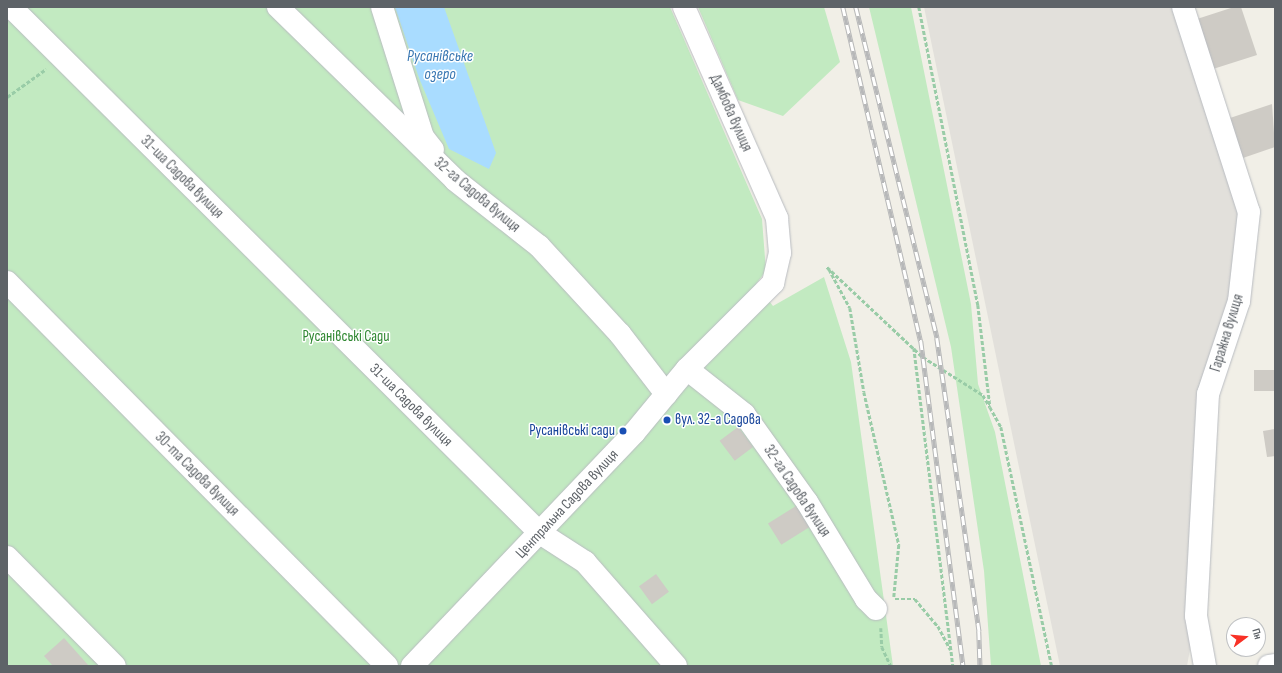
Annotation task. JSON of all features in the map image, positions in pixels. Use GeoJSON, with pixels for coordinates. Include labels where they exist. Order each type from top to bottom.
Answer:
{"type":"FeatureCollection","features":[{"type":"Feature","properties":{"kind":"street","name":"31-ша Садова вулиця"},"geometry":{"type":"LineString","coordinates":[[11,7],[540,533],[585,562],[676,666]]}},
{"type":"Feature","properties":{"kind":"street","name":"32-га Садова вулиця"},"geometry":{"type":"LineString","coordinates":[[278,7],[455,180],[539,246],[620,334],[666,394]]}},
{"type":"Feature","properties":{"kind":"street"},"geometry":{"type":"LineString","coordinates":[[382,7],[423,137],[455,180]]}},
{"type":"Feature","properties":{"kind":"street","name":"Дамбова вулиця"},"geometry":{"type":"LineString","coordinates":[[684,7],[777,218]]}},
{"type":"Feature","properties":{"kind":"street","name":"Гаражна вулиця"},"geometry":{"type":"LineString","coordinates":[[1184,7],[1249,212],[1239,301],[1208,394],[1196,616],[1205,666]]}},
{"type":"Feature","properties":{"kind":"street","name":"Центральна Садова вулиця"},"geometry":{"type":"LineString","coordinates":[[412,666],[540,533],[666,394],[687,368],[773,282],[780,253],[777,218]]}},
{"type":"Feature","properties":{"kind":"street","name":"30-та Садова вулиця"},"geometry":{"type":"LineString","coordinates":[[7,282],[387,666]]}},
{"type":"Feature","properties":{"kind":"street","name":"32-га Садова вулиця"},"geometry":{"type":"LineString","coordinates":[[687,368],[744,414],[807,502],[866,599],[876,608]]}},
{"type":"Feature","properties":{"kind":"street"},"geometry":{"type":"LineString","coordinates":[[7,557],[115,666]]}},
{"type":"Feature","properties":{"kind":"street"},"geometry":{"type":"LineString","coordinates":[[1269,666],[1275,665]]}},
{"type":"Feature","properties":{"kind":"path"},"geometry":{"type":"LineString","coordinates":[[919,7],[978,305],[990,407]]}},
{"type":"Feature","properties":{"kind":"path"},"geometry":{"type":"LineString","coordinates":[[7,97],[62,58]]}},
{"type":"Feature","properties":{"kind":"path"},"geometry":{"type":"LineString","coordinates":[[952,652],[938,626],[915,599],[893,599],[899,545],[864,392],[850,308],[827,267],[914,348],[942,371],[983,395],[990,407],[1001,427],[1052,666]]}},
{"type":"Feature","properties":{"kind":"path"},"geometry":{"type":"LineString","coordinates":[[914,348],[953,666]]}},
{"type":"Feature","properties":{"kind":"path"},"geometry":{"type":"LineString","coordinates":[[876,608],[882,647],[891,666]]}},
{"type":"Feature","properties":{"kind":"shaded area"},"geometry":{"type":"Polygon","coordinates":[[[924,7],[1183,7],[1249,212],[1208,394],[1196,616],[1187,666],[1060,666],[924,7]]]}},
{"type":"Feature","properties":{"kind":"green space","name":"Русанівські Сади"},"geometry":{"type":"Polygon","coordinates":[[[7,7],[670,7],[762,219],[766,271],[756,284],[773,306],[824,277],[851,362],[893,666],[7,666],[7,7]]]}},
{"type":"Feature","properties":{"kind":"green space"},"geometry":{"type":"Polygon","coordinates":[[[698,7],[824,7],[840,62],[783,116],[738,100],[698,7]]]}},
{"type":"Feature","properties":{"kind":"green space"},"geometry":{"type":"Polygon","coordinates":[[[869,7],[911,7],[971,304],[978,384],[995,432],[1041,666],[991,666],[984,571],[951,347],[869,7]]]}},
{"type":"Feature","properties":{"kind":"water","name":"Русанівське озеро"},"geometry":{"type":"Polygon","coordinates":[[[395,7],[444,7],[496,153],[489,169],[449,149],[419,78],[395,7]]]}},
{"type":"Feature","properties":{"kind":"building"},"geometry":{"type":"Polygon","coordinates":[[[1234,7],[1241,7],[1257,55],[1213,69],[1197,19],[1234,7]]]}},
{"type":"Feature","properties":{"kind":"building"},"geometry":{"type":"Polygon","coordinates":[[[1272,104],[1275,147],[1240,159],[1227,119],[1272,104]]]}},
{"type":"Feature","properties":{"kind":"building"},"geometry":{"type":"Polygon","coordinates":[[[1254,370],[1275,370],[1275,391],[1254,391],[1254,370]]]}},
{"type":"Feature","properties":{"kind":"building"},"geometry":{"type":"Polygon","coordinates":[[[738,427],[753,447],[735,461],[720,441],[738,427]]]}},
{"type":"Feature","properties":{"kind":"building"},"geometry":{"type":"Polygon","coordinates":[[[1275,429],[1275,456],[1267,457],[1263,431],[1275,429]]]}},
{"type":"Feature","properties":{"kind":"building"},"geometry":{"type":"Polygon","coordinates":[[[796,506],[809,527],[781,545],[768,523],[796,506]]]}},
{"type":"Feature","properties":{"kind":"building"},"geometry":{"type":"Polygon","coordinates":[[[656,574],[669,592],[652,604],[639,586],[656,574]]]}},
{"type":"Feature","properties":{"kind":"building"},"geometry":{"type":"Polygon","coordinates":[[[64,638],[89,666],[53,666],[44,656],[64,638]]]}},
{"type":"Feature","properties":{"kind":"railway"},"geometry":{"type":"LineString","coordinates":[[843,7],[921,341],[963,666]]}},
{"type":"Feature","properties":{"kind":"railway"},"geometry":{"type":"LineString","coordinates":[[856,7],[937,338],[979,631],[980,666]]}},
{"type":"Feature","properties":{"kind":"place","name":"вул. 32-а Садова"},"geometry":{"type":"Point","coordinates":[667,420]}},
{"type":"Feature","properties":{"kind":"place","name":"Русанівські сади"},"geometry":{"type":"Point","coordinates":[623,431]}}]}
